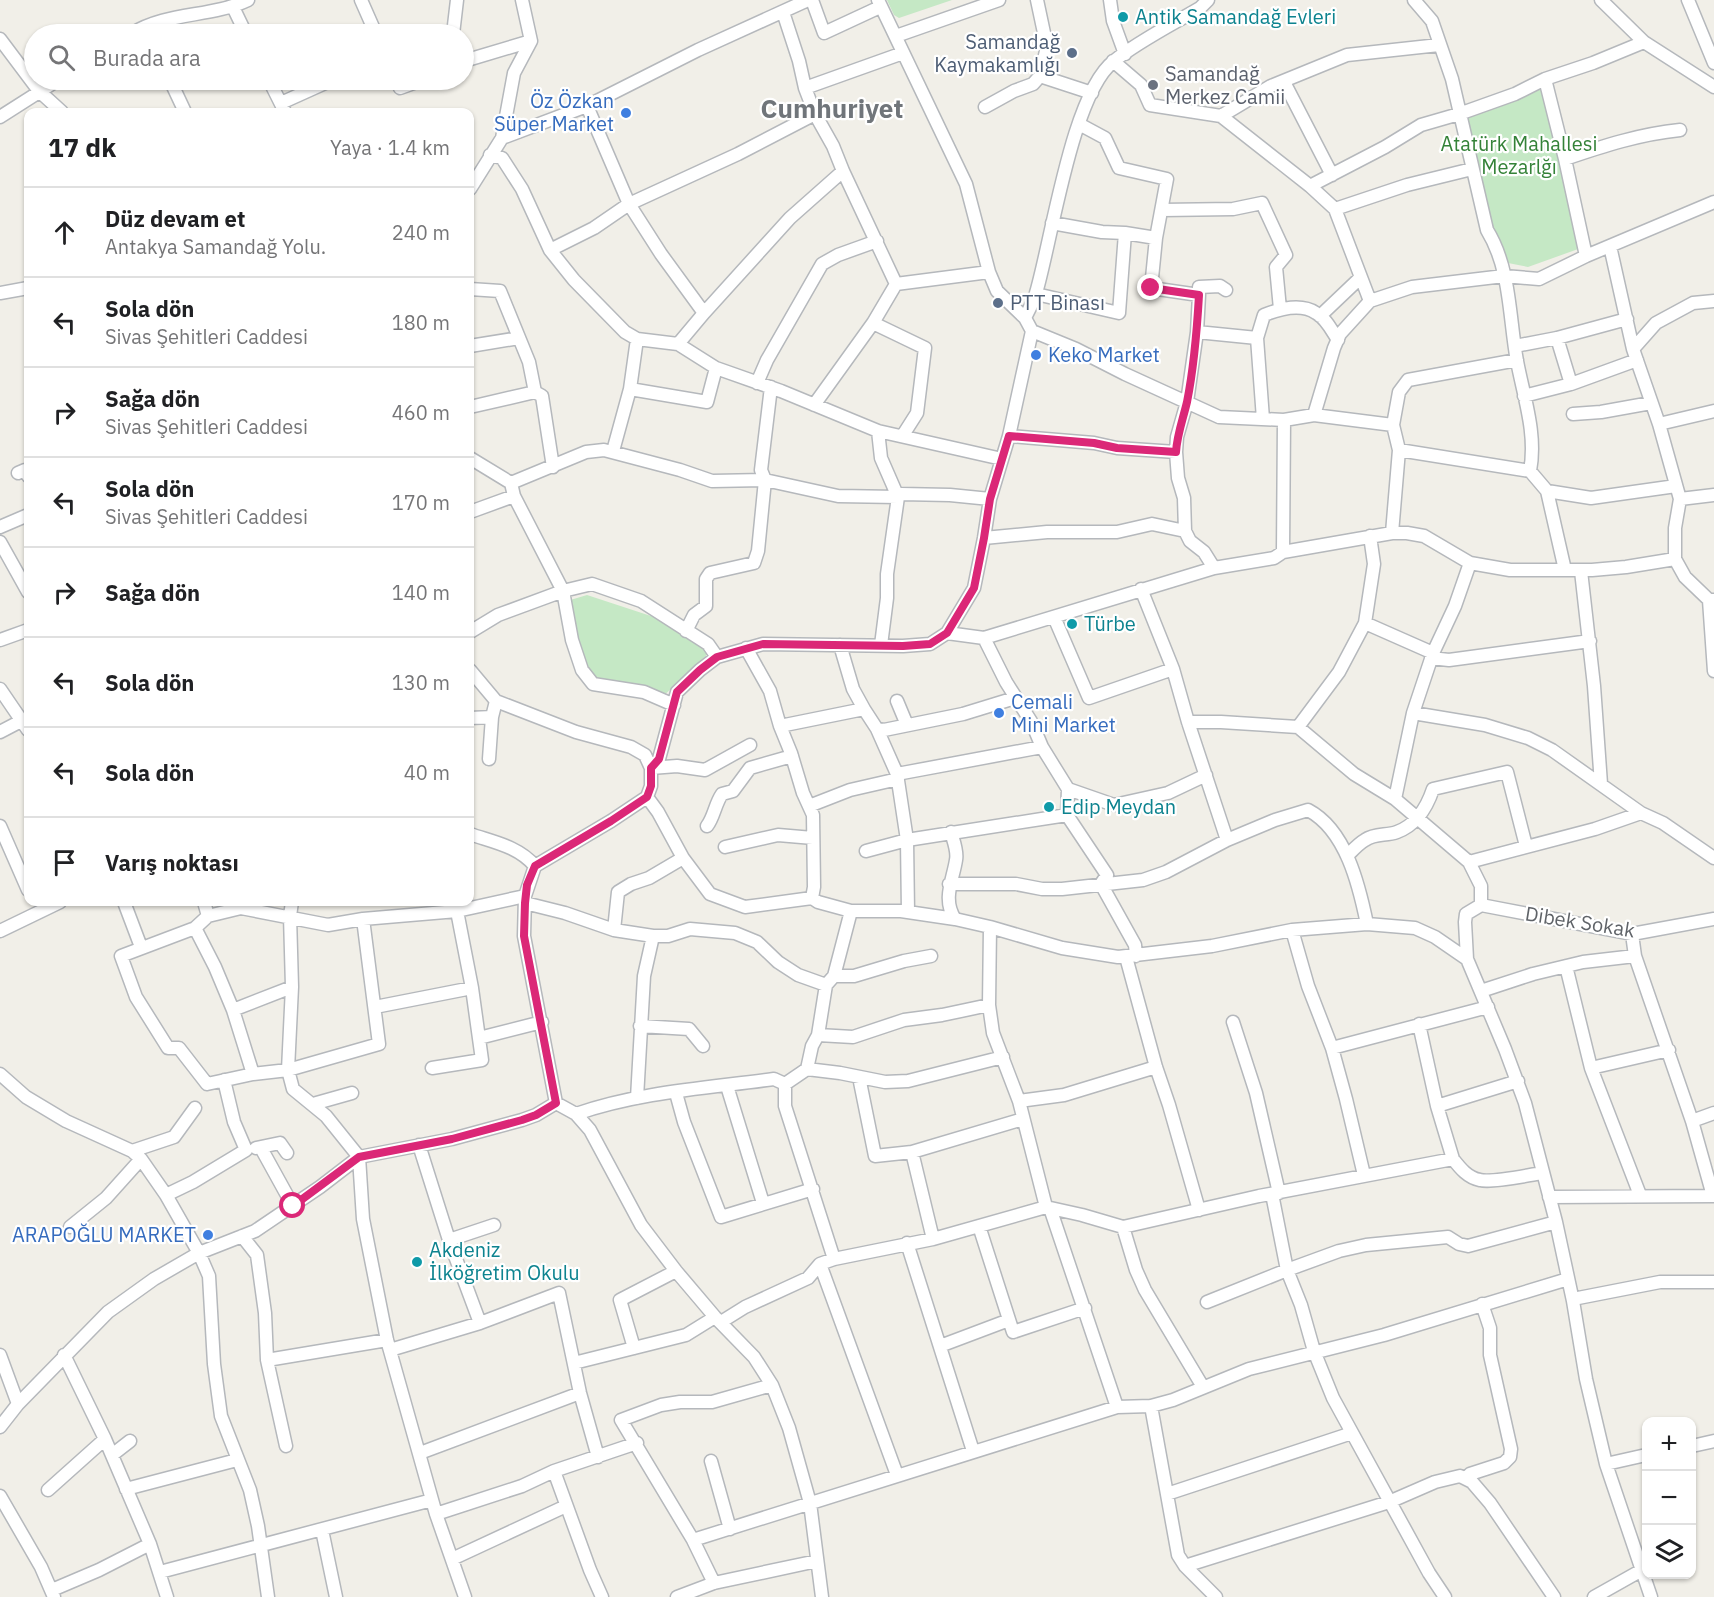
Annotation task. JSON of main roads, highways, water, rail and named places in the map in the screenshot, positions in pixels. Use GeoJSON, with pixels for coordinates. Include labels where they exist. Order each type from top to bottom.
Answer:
{"type":"FeatureCollection","features":[{"type":"Feature","properties":{"kind":"place","name":"Antik Samandağ Evleri"},"geometry":{"type":"Point","coordinates":[1123,17]}},
{"type":"Feature","properties":{"kind":"place","name":"Samandağ Kaymakamlığı"},"geometry":{"type":"Point","coordinates":[1072,53]}},
{"type":"Feature","properties":{"kind":"place","name":"Samandağ Merkez Camii"},"geometry":{"type":"Point","coordinates":[1153,85]}},
{"type":"Feature","properties":{"kind":"place","name":"Öz Özkan Süper Market"},"geometry":{"type":"Point","coordinates":[626,113]}},
{"type":"Feature","properties":{"kind":"place","name":"PTT Binası"},"geometry":{"type":"Point","coordinates":[998,303]}},
{"type":"Feature","properties":{"kind":"place","name":"Keko Market"},"geometry":{"type":"Point","coordinates":[1036,355]}},
{"type":"Feature","properties":{"kind":"place","name":"Türbe"},"geometry":{"type":"Point","coordinates":[1072,624]}},
{"type":"Feature","properties":{"kind":"place","name":"Cemali Mini Market"},"geometry":{"type":"Point","coordinates":[999,713]}},
{"type":"Feature","properties":{"kind":"place","name":"Edip Meydan"},"geometry":{"type":"Point","coordinates":[1049,807]}},
{"type":"Feature","properties":{"kind":"place","name":"ARAPOĞLU MARKET"},"geometry":{"type":"Point","coordinates":[208,1235]}},
{"type":"Feature","properties":{"kind":"place","name":"Akdeniz İlköğretim Okulu"},"geometry":{"type":"Point","coordinates":[417,1262]}},
{"type":"Feature","properties":{"kind":"district","name":"Cumhuriyet"},"geometry":{"type":"Point","coordinates":[832,109]}},
{"type":"Feature","properties":{"kind":"park label","name":"Atatürk Mahallesi Mezarlğı"},"geometry":{"type":"Point","coordinates":[1519,156]}}]}
